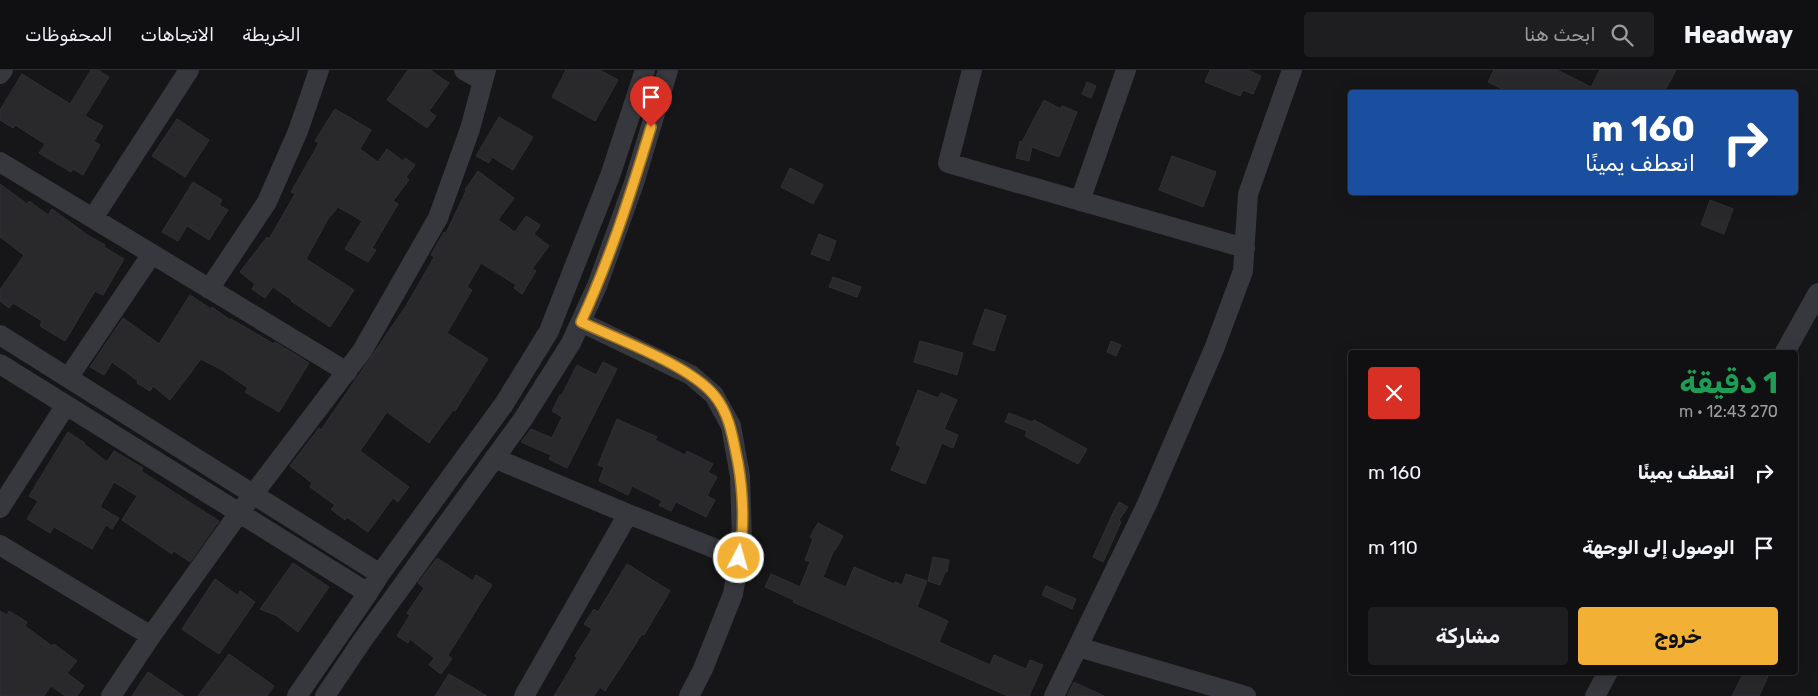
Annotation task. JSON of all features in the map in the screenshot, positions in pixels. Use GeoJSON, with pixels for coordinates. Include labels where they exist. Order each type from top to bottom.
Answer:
{"type":"FeatureCollection","features":[{"type":"Feature","properties":{"kind":"street"},"geometry":{"type":"LineString","coordinates":[[0,74],[3,70]]}},
{"type":"Feature","properties":{"kind":"street"},"geometry":{"type":"LineString","coordinates":[[93,218],[189,70]]}},
{"type":"Feature","properties":{"kind":"street"},"geometry":{"type":"LineString","coordinates":[[210,289],[268,202],[298,131],[319,70]]}},
{"type":"Feature","properties":{"kind":"street"},"geometry":{"type":"LineString","coordinates":[[111,696],[151,636],[239,513],[362,351],[438,218],[470,129],[485,76],[464,70]]}},
{"type":"Feature","properties":{"kind":"street"},"geometry":{"type":"LineString","coordinates":[[297,696],[385,567],[504,404],[549,331],[610,176],[645,70]]}},
{"type":"Feature","properties":{"kind":"street"},"geometry":{"type":"LineString","coordinates":[[325,696],[362,641],[523,419],[571,342],[598,286],[634,184],[668,70]]}},
{"type":"Feature","properties":{"kind":"street"},"geometry":{"type":"LineString","coordinates":[[972,70],[948,163],[1245,248]]}},
{"type":"Feature","properties":{"kind":"street"},"geometry":{"type":"LineString","coordinates":[[1080,201],[1126,70]]}},
{"type":"Feature","properties":{"kind":"street"},"geometry":{"type":"LineString","coordinates":[[1054,696],[1147,504],[1214,349],[1243,271],[1248,194],[1292,70]]}},
{"type":"Feature","properties":{"kind":"street"},"geometry":{"type":"LineString","coordinates":[[0,162],[347,372]]}},
{"type":"Feature","properties":{"kind":"street"},"geometry":{"type":"LineString","coordinates":[[590,228],[604,268]]}},
{"type":"Feature","properties":{"kind":"street"},"geometry":{"type":"LineString","coordinates":[[68,378],[152,254]]}},
{"type":"Feature","properties":{"kind":"street"},"geometry":{"type":"LineString","coordinates":[[1786,350],[1818,294]]}},
{"type":"Feature","properties":{"kind":"street"},"geometry":{"type":"LineString","coordinates":[[581,322],[692,375],[714,395],[731,426],[740,476],[742,541],[733,594],[703,669],[689,696]]}},
{"type":"Feature","properties":{"kind":"street"},"geometry":{"type":"LineString","coordinates":[[0,335],[359,561]]}},
{"type":"Feature","properties":{"kind":"street"},"geometry":{"type":"LineString","coordinates":[[0,364],[368,593]]}},
{"type":"Feature","properties":{"kind":"street"},"geometry":{"type":"LineString","coordinates":[[0,508],[66,405]]}},
{"type":"Feature","properties":{"kind":"street"},"geometry":{"type":"LineString","coordinates":[[474,445],[499,452],[628,514],[739,558]]}},
{"type":"Feature","properties":{"kind":"street"},"geometry":{"type":"LineString","coordinates":[[524,696],[628,514]]}},
{"type":"Feature","properties":{"kind":"street"},"geometry":{"type":"LineString","coordinates":[[316,561],[359,561],[385,567],[432,544]]}},
{"type":"Feature","properties":{"kind":"street"},"geometry":{"type":"LineString","coordinates":[[0,545],[151,636]]}},
{"type":"Feature","properties":{"kind":"street"},"geometry":{"type":"LineString","coordinates":[[1078,647],[1246,696]]}},
{"type":"Feature","properties":{"kind":"street"},"geometry":{"type":"LineString","coordinates":[[1595,696],[1606,675]]}},
{"type":"Feature","properties":{"kind":"building"},"geometry":{"type":"Polygon","coordinates":[[[91,70],[98,70],[109,77],[85,116],[103,126],[94,141],[100,145],[83,175],[73,169],[71,172],[39,153],[45,144],[15,125],[13,128],[0,120],[0,110],[22,74],[70,104],[91,70]]]}},
{"type":"Feature","properties":{"kind":"building"},"geometry":{"type":"Polygon","coordinates":[[[408,70],[430,70],[449,83],[429,111],[436,116],[427,128],[387,100],[408,70]]]}},
{"type":"Feature","properties":{"kind":"building"},"geometry":{"type":"Polygon","coordinates":[[[566,70],[600,70],[618,80],[595,121],[552,97],[566,70]]]}},
{"type":"Feature","properties":{"kind":"building"},"geometry":{"type":"Polygon","coordinates":[[[1210,70],[1248,70],[1261,76],[1253,94],[1243,90],[1240,96],[1205,82],[1210,70]]]}},
{"type":"Feature","properties":{"kind":"building"},"geometry":{"type":"Polygon","coordinates":[[[1494,70],[1557,70],[1591,87],[1600,70],[1676,70],[1665,90],[1504,90],[1488,82],[1494,70]]]}},
{"type":"Feature","properties":{"kind":"building"},"geometry":{"type":"Polygon","coordinates":[[[1087,82],[1096,86],[1091,98],[1082,94],[1087,82]]]}},
{"type":"Feature","properties":{"kind":"building"},"geometry":{"type":"Polygon","coordinates":[[[1044,100],[1061,109],[1062,106],[1077,112],[1059,157],[1032,147],[1029,161],[1016,158],[1020,141],[1022,142],[1044,100]]]}},
{"type":"Feature","properties":{"kind":"building"},"geometry":{"type":"Polygon","coordinates":[[[335,109],[371,130],[360,149],[378,162],[387,149],[403,161],[405,158],[415,165],[406,177],[409,180],[393,201],[398,204],[372,248],[376,250],[368,262],[345,249],[362,221],[338,207],[328,219],[306,259],[354,290],[330,327],[273,287],[265,298],[252,289],[255,284],[240,272],[267,237],[269,239],[295,194],[291,192],[319,143],[315,141],[335,109]]]}},
{"type":"Feature","properties":{"kind":"building"},"geometry":{"type":"Polygon","coordinates":[[[499,117],[533,137],[513,170],[492,157],[489,163],[476,156],[499,117]]]}},
{"type":"Feature","properties":{"kind":"building"},"geometry":{"type":"Polygon","coordinates":[[[177,119],[209,140],[185,177],[152,156],[177,119]]]}},
{"type":"Feature","properties":{"kind":"building"},"geometry":{"type":"Polygon","coordinates":[[[1172,156],[1216,172],[1203,207],[1159,190],[1172,156]]]}},
{"type":"Feature","properties":{"kind":"building"},"geometry":{"type":"Polygon","coordinates":[[[790,168],[823,185],[813,204],[781,187],[790,168]]]}},
{"type":"Feature","properties":{"kind":"building"},"geometry":{"type":"Polygon","coordinates":[[[478,171],[514,198],[498,220],[515,232],[526,216],[540,225],[534,234],[549,246],[532,269],[536,271],[522,294],[514,288],[516,285],[481,263],[467,287],[472,290],[447,333],[488,359],[455,411],[453,410],[429,443],[387,412],[360,451],[409,487],[398,502],[393,498],[368,532],[347,517],[345,520],[331,509],[335,505],[310,487],[312,483],[290,466],[319,428],[321,430],[406,306],[432,261],[434,257],[431,255],[444,232],[446,233],[465,190],[478,171]]]}},
{"type":"Feature","properties":{"kind":"building"},"geometry":{"type":"Polygon","coordinates":[[[193,182],[222,200],[219,205],[228,210],[209,240],[187,226],[178,241],[162,232],[193,182]]]}},
{"type":"Feature","properties":{"kind":"building"},"geometry":{"type":"Polygon","coordinates":[[[0,184],[27,204],[29,201],[48,215],[52,209],[89,236],[105,245],[104,247],[124,259],[103,295],[95,291],[65,341],[40,326],[42,321],[13,303],[9,308],[0,301],[0,290],[24,255],[0,237],[0,184]]]}},
{"type":"Feature","properties":{"kind":"building"},"geometry":{"type":"Polygon","coordinates":[[[1710,200],[1733,209],[1724,234],[1701,225],[1710,200]]]}},
{"type":"Feature","properties":{"kind":"building"},"geometry":{"type":"Polygon","coordinates":[[[819,234],[836,241],[829,261],[811,254],[819,234]]]}},
{"type":"Feature","properties":{"kind":"building"},"geometry":{"type":"Polygon","coordinates":[[[833,277],[861,287],[857,297],[829,287],[833,277]]]}},
{"type":"Feature","properties":{"kind":"building"},"geometry":{"type":"Polygon","coordinates":[[[190,295],[230,320],[274,344],[275,342],[309,363],[279,412],[245,392],[248,388],[222,370],[201,359],[170,400],[153,386],[150,391],[137,383],[138,381],[112,362],[104,375],[90,367],[123,318],[159,344],[190,295]]]}},
{"type":"Feature","properties":{"kind":"building"},"geometry":{"type":"Polygon","coordinates":[[[985,309],[1006,316],[994,351],[973,344],[985,309]]]}},
{"type":"Feature","properties":{"kind":"building"},"geometry":{"type":"Polygon","coordinates":[[[920,341],[963,353],[957,375],[914,362],[920,341]]]}},
{"type":"Feature","properties":{"kind":"building"},"geometry":{"type":"Polygon","coordinates":[[[1111,341],[1121,345],[1116,356],[1107,352],[1111,341]]]}},
{"type":"Feature","properties":{"kind":"building"},"geometry":{"type":"Polygon","coordinates":[[[603,362],[617,369],[567,468],[549,459],[551,455],[521,442],[531,429],[552,438],[562,417],[552,411],[577,365],[596,375],[603,362]]]}},
{"type":"Feature","properties":{"kind":"building"},"geometry":{"type":"Polygon","coordinates":[[[918,390],[938,398],[941,393],[957,400],[944,429],[958,435],[953,448],[942,443],[925,484],[891,470],[901,447],[896,444],[918,390]]]}},
{"type":"Feature","properties":{"kind":"building"},"geometry":{"type":"Polygon","coordinates":[[[1009,413],[1032,422],[1034,420],[1087,449],[1078,464],[1025,436],[1027,431],[1005,422],[1009,413]]]}},
{"type":"Feature","properties":{"kind":"building"},"geometry":{"type":"Polygon","coordinates":[[[617,419],[657,437],[655,440],[685,455],[687,451],[713,464],[708,472],[717,477],[707,496],[715,500],[706,517],[676,502],[671,511],[659,505],[662,501],[632,486],[628,495],[599,481],[604,467],[598,465],[617,419]]]}},
{"type":"Feature","properties":{"kind":"building"},"geometry":{"type":"Polygon","coordinates":[[[68,432],[85,443],[107,462],[114,451],[143,468],[141,471],[219,521],[190,562],[174,551],[172,554],[122,520],[137,496],[114,482],[100,507],[119,518],[112,529],[106,525],[92,549],[54,527],[50,533],[27,519],[38,501],[29,496],[68,432]]]}},
{"type":"Feature","properties":{"kind":"building"},"geometry":{"type":"Polygon","coordinates":[[[1119,502],[1128,507],[1119,520],[1121,522],[1103,562],[1093,557],[1119,502]]]}},
{"type":"Feature","properties":{"kind":"building"},"geometry":{"type":"Polygon","coordinates":[[[818,523],[843,536],[834,550],[823,577],[846,587],[854,567],[894,584],[895,582],[902,585],[906,574],[927,581],[917,607],[948,621],[939,642],[990,665],[994,655],[1026,669],[1030,660],[1043,665],[1029,696],[1008,696],[793,602],[794,600],[765,587],[771,574],[800,587],[810,562],[805,560],[813,539],[810,537],[818,523]]]}},
{"type":"Feature","properties":{"kind":"building"},"geometry":{"type":"Polygon","coordinates":[[[933,557],[949,560],[947,572],[945,572],[940,585],[928,581],[933,557]]]}},
{"type":"Feature","properties":{"kind":"building"},"geometry":{"type":"Polygon","coordinates":[[[437,558],[473,581],[476,575],[492,585],[448,655],[452,659],[441,674],[429,665],[434,658],[410,639],[408,643],[397,636],[410,615],[407,613],[424,588],[418,583],[437,558]]]}},
{"type":"Feature","properties":{"kind":"building"},"geometry":{"type":"Polygon","coordinates":[[[293,563],[329,587],[298,632],[277,616],[260,609],[293,563]]]}},
{"type":"Feature","properties":{"kind":"building"},"geometry":{"type":"Polygon","coordinates":[[[627,564],[670,591],[644,635],[642,634],[605,691],[600,687],[594,696],[554,696],[592,629],[584,624],[594,609],[598,612],[627,564]]]}},
{"type":"Feature","properties":{"kind":"building"},"geometry":{"type":"Polygon","coordinates":[[[215,579],[237,595],[240,591],[255,602],[219,654],[182,629],[215,579]]]}},
{"type":"Feature","properties":{"kind":"building"},"geometry":{"type":"Polygon","coordinates":[[[1046,586],[1076,599],[1072,609],[1042,595],[1046,586]]]}},
{"type":"Feature","properties":{"kind":"building"},"geometry":{"type":"Polygon","coordinates":[[[0,611],[7,615],[9,611],[27,622],[25,626],[52,646],[54,644],[77,661],[67,673],[84,686],[77,696],[65,696],[51,686],[44,696],[0,696],[0,611]]]}},
{"type":"Feature","properties":{"kind":"building"},"geometry":{"type":"Polygon","coordinates":[[[229,654],[274,686],[267,696],[198,696],[229,654]]]}},
{"type":"Feature","properties":{"kind":"building"},"geometry":{"type":"Polygon","coordinates":[[[148,672],[184,696],[132,696],[148,672]]]}},
{"type":"Feature","properties":{"kind":"building"},"geometry":{"type":"Polygon","coordinates":[[[449,674],[487,696],[435,696],[449,674]]]}},
{"type":"Feature","properties":{"kind":"building"},"geometry":{"type":"Polygon","coordinates":[[[1742,675],[1769,675],[1759,696],[1732,696],[1742,675]]]}},
{"type":"Feature","properties":{"kind":"building"},"geometry":{"type":"Polygon","coordinates":[[[1074,682],[1104,696],[1067,696],[1074,682]]]}},
{"type":"Feature","properties":{"kind":"route"},"geometry":{"type":"LineString","coordinates":[[651,127],[634,184],[598,286],[581,322],[692,375],[714,395],[731,426],[740,476],[742,541],[739,558]]}}]}
